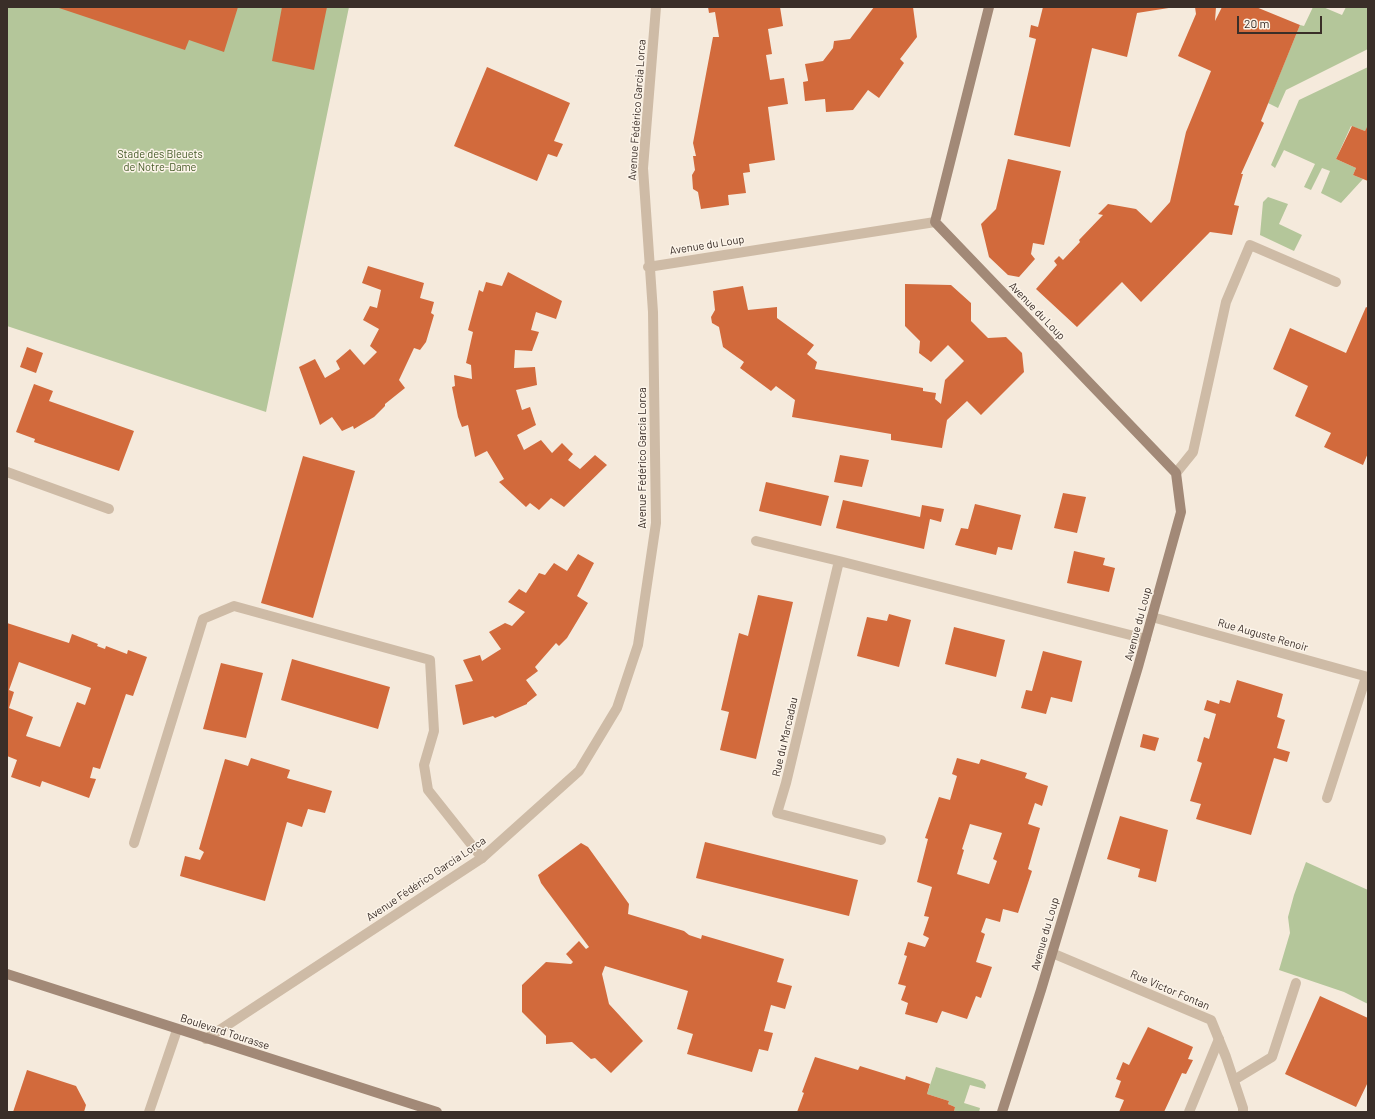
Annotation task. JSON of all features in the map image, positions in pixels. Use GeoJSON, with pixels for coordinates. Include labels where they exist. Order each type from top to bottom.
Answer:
{"type":"FeatureCollection","features":[{"type":"Feature","properties":{"kind":"street","name":"Avenue Fédérico Garcia Lorca"},"geometry":{"type":"LineString","coordinates":[[206,1039],[482,858],[579,771],[617,708],[638,645],[656,523],[652,312],[643,168],[656,7]]}},
{"type":"Feature","properties":{"kind":"street"},"geometry":{"type":"LineString","coordinates":[[935,222],[989,7]]}},
{"type":"Feature","properties":{"kind":"street","name":"Avenue du Loup"},"geometry":{"type":"LineString","coordinates":[[648,266],[935,222],[1176,473],[1181,512],[1146,639],[1052,953],[1002,1112]]}},
{"type":"Feature","properties":{"kind":"street"},"geometry":{"type":"LineString","coordinates":[[1176,473],[1193,452],[1226,302],[1250,245],[1336,282]]}},
{"type":"Feature","properties":{"kind":"street"},"geometry":{"type":"LineString","coordinates":[[7,472],[109,509]]}},
{"type":"Feature","properties":{"kind":"street"},"geometry":{"type":"LineString","coordinates":[[756,541],[1146,639]]}},
{"type":"Feature","properties":{"kind":"street","name":"Rue du Marcadau"},"geometry":{"type":"LineString","coordinates":[[839,561],[786,783],[777,813],[881,840]]}},
{"type":"Feature","properties":{"kind":"street"},"geometry":{"type":"LineString","coordinates":[[134,843],[203,619],[234,606],[430,660],[434,731],[424,765],[428,790],[482,858]]}},
{"type":"Feature","properties":{"kind":"street","name":"Rue Auguste Renoir"},"geometry":{"type":"LineString","coordinates":[[1152,617],[1367,677]]}},
{"type":"Feature","properties":{"kind":"street"},"geometry":{"type":"LineString","coordinates":[[1327,798],[1367,677]]}},
{"type":"Feature","properties":{"kind":"street","name":"Rue Victor Fontan"},"geometry":{"type":"LineString","coordinates":[[1052,953],[1211,1020],[1234,1080],[1243,1112]]}},
{"type":"Feature","properties":{"kind":"street","name":"Boulevard Tourasse"},"geometry":{"type":"LineString","coordinates":[[7,974],[177,1030],[437,1112]]}},
{"type":"Feature","properties":{"kind":"street"},"geometry":{"type":"LineString","coordinates":[[1234,1080],[1272,1057],[1296,983]]}},
{"type":"Feature","properties":{"kind":"street"},"geometry":{"type":"LineString","coordinates":[[149,1112],[177,1030]]}},
{"type":"Feature","properties":{"kind":"street"},"geometry":{"type":"LineString","coordinates":[[1189,1112],[1219,1039]]}},
{"type":"Feature","properties":{"kind":"green space","name":"Stade des Bleuets de Notre-Dame"},"geometry":{"type":"Polygon","coordinates":[[[7,7],[349,7],[266,412],[7,326],[7,7]]]}},
{"type":"Feature","properties":{"kind":"green space"},"geometry":{"type":"Polygon","coordinates":[[[1313,7],[1323,7],[1342,15],[1346,7],[1368,7],[1368,49],[1286,90],[1278,108],[1268,103],[1300,25],[1304,26],[1313,7]]]}},
{"type":"Feature","properties":{"kind":"green space"},"geometry":{"type":"Polygon","coordinates":[[[1368,67],[1368,126],[1365,131],[1351,126],[1336,159],[1356,168],[1353,175],[1363,179],[1341,203],[1321,193],[1330,171],[1322,168],[1311,190],[1304,187],[1315,164],[1284,150],[1275,168],[1271,165],[1299,100],[1368,67]]]}},
{"type":"Feature","properties":{"kind":"green space"},"geometry":{"type":"Polygon","coordinates":[[[1268,197],[1288,204],[1279,224],[1302,235],[1294,251],[1260,235],[1263,202],[1268,197]]]}},
{"type":"Feature","properties":{"kind":"green space"},"geometry":{"type":"Polygon","coordinates":[[[1306,862],[1368,890],[1368,1004],[1344,992],[1279,970],[1290,933],[1288,917],[1306,862]]]}},
{"type":"Feature","properties":{"kind":"green space"},"geometry":{"type":"Polygon","coordinates":[[[936,1067],[983,1081],[986,1085],[985,1089],[970,1085],[964,1103],[980,1108],[979,1112],[954,1112],[955,1107],[948,1104],[949,1101],[927,1094],[936,1067]]]}},
{"type":"Feature","properties":{"kind":"building"},"geometry":{"type":"Polygon","coordinates":[[[56,7],[238,7],[224,52],[189,40],[185,50],[56,7]]]}},
{"type":"Feature","properties":{"kind":"building"},"geometry":{"type":"Polygon","coordinates":[[[282,7],[327,7],[314,70],[272,61],[282,7]]]}},
{"type":"Feature","properties":{"kind":"building"},"geometry":{"type":"Polygon","coordinates":[[[708,7],[780,7],[783,26],[768,29],[772,54],[766,55],[770,80],[784,78],[788,104],[768,107],[775,160],[749,164],[750,172],[743,173],[746,193],[728,195],[729,205],[701,209],[698,192],[693,189],[692,175],[695,170],[693,156],[696,156],[693,143],[713,37],[719,37],[715,12],[709,13],[708,7]]]}},
{"type":"Feature","properties":{"kind":"building"},"geometry":{"type":"Polygon","coordinates":[[[874,7],[913,7],[917,37],[900,59],[904,63],[879,98],[868,90],[853,110],[826,112],[825,99],[805,101],[803,82],[808,80],[805,64],[823,61],[833,48],[834,41],[850,39],[874,7]]]}},
{"type":"Feature","properties":{"kind":"building"},"geometry":{"type":"Polygon","coordinates":[[[1043,7],[1175,7],[1137,13],[1127,57],[1092,48],[1070,147],[1014,135],[1036,39],[1029,37],[1031,25],[1038,27],[1043,7]]]}},
{"type":"Feature","properties":{"kind":"building"},"geometry":{"type":"Polygon","coordinates":[[[1195,7],[1216,7],[1215,21],[1222,7],[1256,7],[1300,25],[1261,121],[1264,123],[1241,174],[1243,174],[1234,205],[1239,206],[1232,235],[1210,232],[1141,302],[1122,282],[1077,327],[1036,289],[1057,265],[1054,261],[1059,256],[1063,260],[1080,242],[1079,240],[1103,215],[1098,214],[1108,204],[1136,209],[1151,223],[1170,202],[1186,132],[1211,71],[1178,56],[1196,14],[1195,7]]]}},
{"type":"Feature","properties":{"kind":"building"},"geometry":{"type":"Polygon","coordinates":[[[487,67],[570,103],[554,141],[563,144],[557,157],[548,154],[537,181],[454,146],[487,67]]]}},
{"type":"Feature","properties":{"kind":"building"},"geometry":{"type":"Polygon","coordinates":[[[1368,125],[1368,181],[1353,175],[1356,168],[1336,159],[1352,126],[1365,131],[1368,125]]]}},
{"type":"Feature","properties":{"kind":"building"},"geometry":{"type":"Polygon","coordinates":[[[1008,159],[1061,171],[1044,245],[1033,243],[1031,254],[1035,259],[1019,277],[1008,275],[989,257],[981,224],[996,209],[1008,159]]]}},
{"type":"Feature","properties":{"kind":"building"},"geometry":{"type":"Polygon","coordinates":[[[368,266],[424,283],[420,298],[434,302],[431,313],[434,315],[426,342],[420,350],[414,348],[399,380],[405,388],[385,404],[385,406],[374,417],[354,429],[353,426],[342,431],[332,417],[320,425],[299,367],[315,359],[325,378],[340,369],[336,361],[350,349],[364,365],[377,352],[370,346],[379,329],[363,320],[370,306],[377,308],[381,290],[362,283],[368,266]]]}},
{"type":"Feature","properties":{"kind":"building"},"geometry":{"type":"Polygon","coordinates":[[[508,272],[562,301],[556,319],[536,312],[531,330],[539,332],[532,351],[515,350],[514,368],[535,367],[537,385],[516,390],[522,410],[530,407],[536,425],[517,435],[524,450],[541,440],[552,453],[562,443],[573,454],[568,460],[580,469],[595,455],[607,465],[564,507],[551,498],[539,510],[530,503],[526,507],[499,482],[504,479],[487,451],[475,457],[468,425],[462,427],[458,417],[452,387],[455,386],[454,375],[472,379],[471,365],[466,363],[473,332],[468,330],[479,290],[483,292],[486,282],[502,286],[508,272]]]}},
{"type":"Feature","properties":{"kind":"building"},"geometry":{"type":"Polygon","coordinates":[[[905,284],[951,285],[971,303],[971,321],[988,338],[1006,337],[1022,353],[1024,372],[981,415],[967,401],[947,420],[942,448],[891,440],[891,434],[792,417],[795,400],[776,386],[771,391],[740,368],[744,362],[723,347],[719,327],[712,323],[711,317],[715,310],[713,291],[743,286],[748,310],[777,307],[777,318],[814,345],[807,354],[817,362],[815,369],[923,388],[923,391],[936,393],[935,399],[941,404],[945,380],[964,361],[948,345],[931,362],[919,353],[920,341],[905,326],[905,284]]]}},
{"type":"Feature","properties":{"kind":"building"},"geometry":{"type":"Polygon","coordinates":[[[1366,307],[1368,308],[1368,453],[1363,465],[1324,447],[1331,433],[1295,416],[1308,386],[1273,369],[1290,328],[1346,353],[1366,307]]]}},
{"type":"Feature","properties":{"kind":"building"},"geometry":{"type":"Polygon","coordinates":[[[27,347],[43,353],[36,373],[20,367],[27,347]]]}},
{"type":"Feature","properties":{"kind":"building"},"geometry":{"type":"Polygon","coordinates":[[[34,384],[53,391],[49,401],[134,431],[119,471],[34,442],[35,439],[16,432],[34,384]]]}},
{"type":"Feature","properties":{"kind":"building"},"geometry":{"type":"Polygon","coordinates":[[[840,455],[869,460],[862,487],[834,482],[840,455]]]}},
{"type":"Feature","properties":{"kind":"building"},"geometry":{"type":"Polygon","coordinates":[[[303,456],[355,471],[313,618],[261,603],[303,456]]]}},
{"type":"Feature","properties":{"kind":"building"},"geometry":{"type":"Polygon","coordinates":[[[766,482],[829,496],[821,526],[759,511],[766,482]]]}},
{"type":"Feature","properties":{"kind":"building"},"geometry":{"type":"Polygon","coordinates":[[[1063,493],[1086,497],[1077,533],[1054,528],[1063,493]]]}},
{"type":"Feature","properties":{"kind":"building"},"geometry":{"type":"Polygon","coordinates":[[[843,500],[920,517],[922,505],[944,509],[941,522],[930,519],[924,549],[836,528],[843,500]]]}},
{"type":"Feature","properties":{"kind":"building"},"geometry":{"type":"Polygon","coordinates":[[[975,504],[1021,515],[1012,550],[998,547],[996,555],[955,545],[961,528],[968,529],[975,504]]]}},
{"type":"Feature","properties":{"kind":"building"},"geometry":{"type":"Polygon","coordinates":[[[1074,551],[1105,558],[1103,565],[1115,568],[1109,592],[1067,583],[1074,551]]]}},
{"type":"Feature","properties":{"kind":"building"},"geometry":{"type":"Polygon","coordinates":[[[578,554],[594,563],[577,596],[588,603],[567,638],[559,646],[556,643],[535,667],[538,671],[526,680],[537,695],[527,704],[495,718],[493,716],[463,725],[455,685],[473,681],[463,660],[480,655],[482,661],[501,649],[489,632],[505,623],[512,626],[525,612],[508,602],[519,589],[526,593],[539,573],[545,575],[554,563],[567,571],[578,554]]]}},
{"type":"Feature","properties":{"kind":"building"},"geometry":{"type":"Polygon","coordinates":[[[758,595],[793,602],[756,759],[720,750],[729,712],[721,710],[739,633],[748,636],[758,595]]]}},
{"type":"Feature","properties":{"kind":"building"},"geometry":{"type":"Polygon","coordinates":[[[889,614],[911,620],[899,667],[857,656],[867,617],[887,621],[889,614]]]}},
{"type":"Feature","properties":{"kind":"building"},"geometry":{"type":"Polygon","coordinates":[[[7,623],[69,643],[72,634],[98,644],[97,646],[105,649],[106,646],[127,654],[128,650],[147,657],[133,696],[126,694],[100,769],[93,767],[90,778],[96,779],[89,798],[42,781],[40,787],[11,777],[17,760],[7,756],[7,623]],[[19,662],[9,690],[14,692],[9,708],[33,717],[26,736],[60,747],[77,702],[85,705],[91,688],[19,662]]]}},
{"type":"Feature","properties":{"kind":"building"},"geometry":{"type":"Polygon","coordinates":[[[954,627],[1005,640],[996,677],[945,664],[954,627]]]}},
{"type":"Feature","properties":{"kind":"building"},"geometry":{"type":"Polygon","coordinates":[[[1043,651],[1082,661],[1072,702],[1051,697],[1046,714],[1021,708],[1026,690],[1032,691],[1043,651]]]}},
{"type":"Feature","properties":{"kind":"building"},"geometry":{"type":"Polygon","coordinates":[[[292,659],[390,687],[378,729],[281,700],[292,659]]]}},
{"type":"Feature","properties":{"kind":"building"},"geometry":{"type":"Polygon","coordinates":[[[221,663],[263,673],[246,738],[203,729],[221,663]]]}},
{"type":"Feature","properties":{"kind":"building"},"geometry":{"type":"Polygon","coordinates":[[[1237,680],[1283,694],[1277,717],[1285,720],[1277,748],[1290,752],[1287,762],[1274,758],[1251,835],[1196,819],[1201,804],[1190,801],[1202,763],[1197,761],[1204,737],[1209,739],[1216,714],[1204,710],[1207,700],[1219,704],[1220,700],[1230,703],[1237,680]]]}},
{"type":"Feature","properties":{"kind":"building"},"geometry":{"type":"Polygon","coordinates":[[[1143,734],[1159,738],[1155,751],[1140,747],[1143,734]]]}},
{"type":"Feature","properties":{"kind":"building"},"geometry":{"type":"Polygon","coordinates":[[[251,758],[290,770],[287,778],[332,791],[325,813],[308,809],[302,827],[287,822],[265,901],[180,876],[185,856],[200,860],[204,852],[199,849],[225,759],[248,766],[251,758]]]}},
{"type":"Feature","properties":{"kind":"building"},"geometry":{"type":"Polygon","coordinates":[[[957,758],[979,764],[981,759],[1027,773],[1025,778],[1048,786],[1042,806],[1035,803],[1028,824],[1040,828],[1028,869],[1032,871],[1018,913],[1003,909],[1000,922],[986,918],[981,932],[985,934],[976,962],[992,967],[981,998],[976,996],[967,1019],[942,1011],[937,1023],[905,1014],[908,1003],[901,1000],[906,986],[898,984],[907,956],[904,955],[908,942],[925,947],[929,938],[923,935],[929,917],[924,916],[932,887],[917,882],[928,839],[925,838],[939,797],[950,800],[957,776],[952,774],[957,758]],[[970,824],[962,849],[964,850],[957,874],[989,884],[997,861],[993,859],[1002,833],[970,824]]]}},
{"type":"Feature","properties":{"kind":"building"},"geometry":{"type":"Polygon","coordinates":[[[1120,816],[1168,830],[1156,882],[1138,877],[1140,869],[1107,859],[1120,816]]]}},
{"type":"Feature","properties":{"kind":"building"},"geometry":{"type":"Polygon","coordinates":[[[705,842],[858,880],[849,916],[696,878],[705,842]]]}},
{"type":"Feature","properties":{"kind":"building"},"geometry":{"type":"Polygon","coordinates":[[[581,843],[588,847],[629,904],[628,914],[684,931],[689,935],[701,939],[702,935],[784,959],[777,982],[792,986],[785,1009],[771,1005],[764,1031],[773,1033],[768,1051],[759,1049],[752,1072],[687,1054],[693,1034],[677,1029],[688,991],[605,966],[602,974],[609,1004],[643,1041],[611,1073],[595,1058],[591,1059],[572,1042],[546,1044],[546,1036],[522,1012],[522,985],[546,962],[571,964],[573,962],[566,954],[579,941],[586,949],[589,947],[541,883],[538,875],[581,843]]]}},
{"type":"Feature","properties":{"kind":"building"},"geometry":{"type":"Polygon","coordinates":[[[1320,996],[1368,1018],[1368,1082],[1356,1107],[1285,1074],[1320,996]]]}},
{"type":"Feature","properties":{"kind":"building"},"geometry":{"type":"Polygon","coordinates":[[[1148,1027],[1193,1047],[1188,1059],[1193,1060],[1186,1074],[1182,1073],[1164,1112],[1119,1112],[1124,1100],[1115,1097],[1121,1081],[1116,1079],[1123,1062],[1129,1065],[1148,1027]]]}},
{"type":"Feature","properties":{"kind":"building"},"geometry":{"type":"Polygon","coordinates":[[[815,1057],[858,1070],[860,1066],[905,1080],[906,1076],[930,1084],[927,1094],[949,1101],[948,1104],[955,1107],[954,1112],[797,1112],[804,1093],[802,1092],[815,1057]]]}},
{"type":"Feature","properties":{"kind":"building"},"geometry":{"type":"Polygon","coordinates":[[[27,1070],[76,1086],[86,1105],[84,1112],[13,1112],[27,1070]]]}}]}
